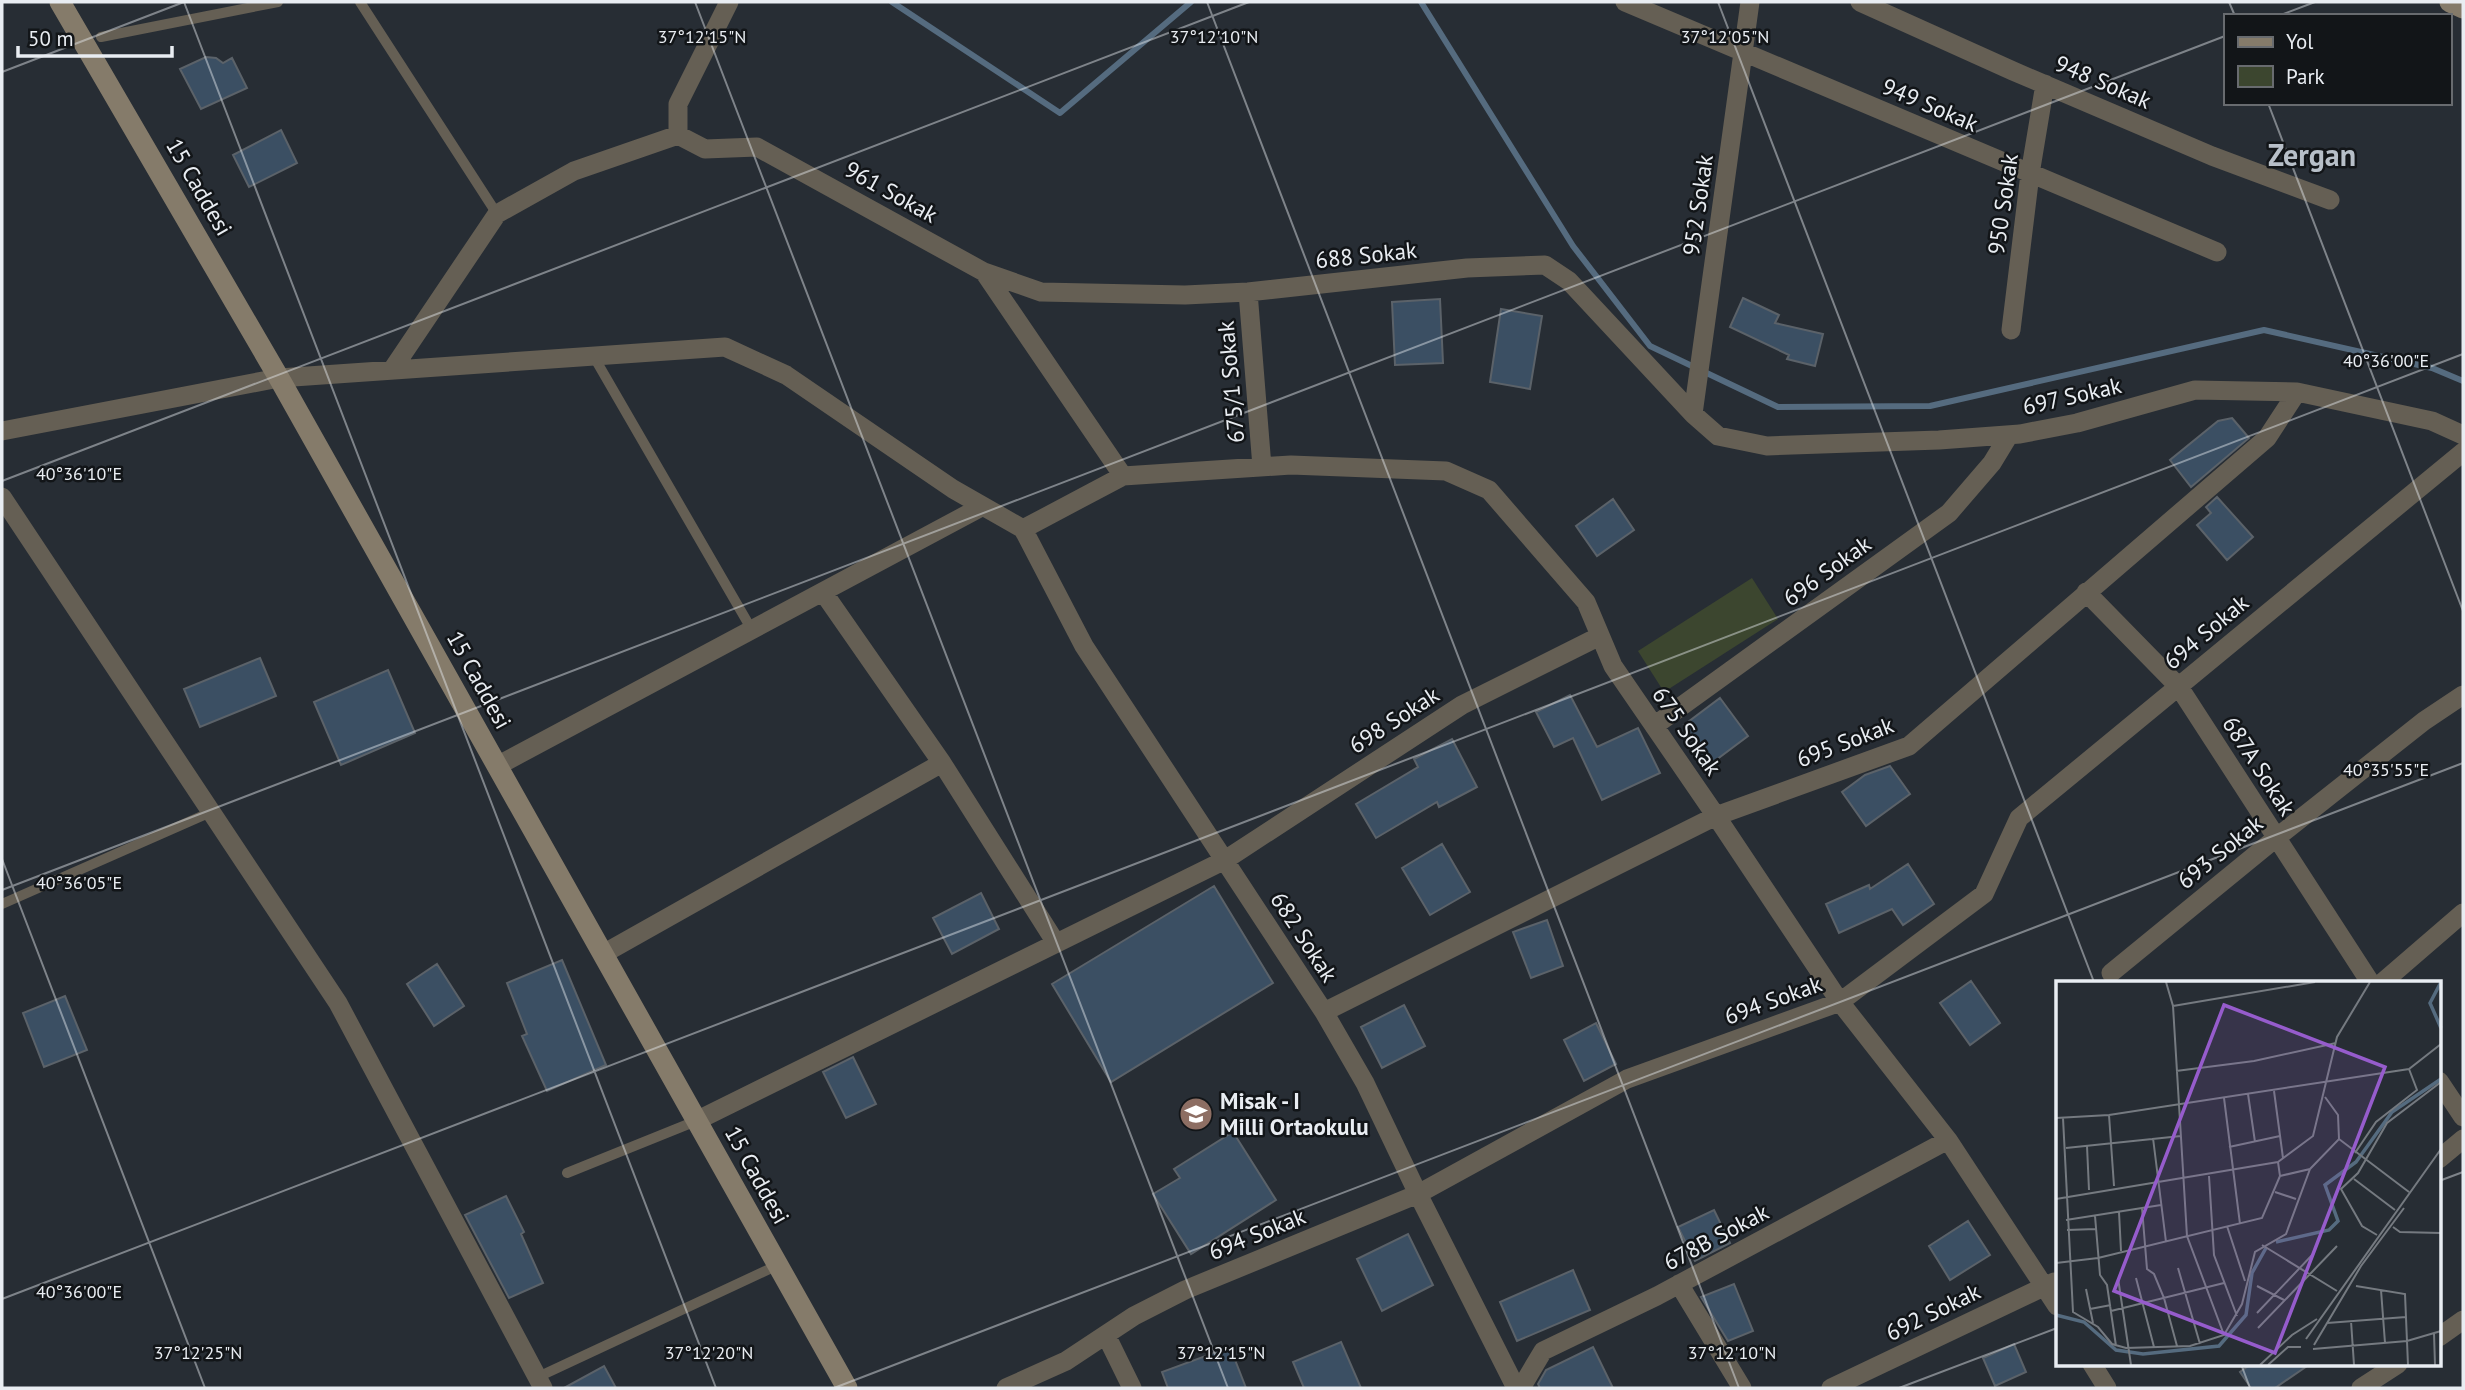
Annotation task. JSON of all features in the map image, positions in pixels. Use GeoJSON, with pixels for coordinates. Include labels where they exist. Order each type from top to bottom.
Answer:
{"type":"FeatureCollection","features":[{"type":"Feature","properties":{"kind":"street","name":"15 Caddesi"},"geometry":{"type":"LineString","coordinates":[[60,2],[279,378],[847,1388]]}},
{"type":"Feature","properties":{"kind":"street"},"geometry":{"type":"LineString","coordinates":[[392,370],[497,214],[574,172],[678,135],[678,104],[729,2]]}},
{"type":"Feature","properties":{"kind":"street","name":"949 Sokak"},"geometry":{"type":"LineString","coordinates":[[1625,2],[2217,252]]}},
{"type":"Feature","properties":{"kind":"street","name":"952 Sokak"},"geometry":{"type":"LineString","coordinates":[[1693,414],[1750,2]]}},
{"type":"Feature","properties":{"kind":"street","name":"948 Sokak"},"geometry":{"type":"LineString","coordinates":[[1860,2],[2212,156],[2330,200]]}},
{"type":"Feature","properties":{"kind":"street"},"geometry":{"type":"LineString","coordinates":[[2450,2],[2463,8]]}},
{"type":"Feature","properties":{"kind":"street","name":"950 Sokak"},"geometry":{"type":"LineString","coordinates":[[2011,330],[2030,174],[2045,84]]}},
{"type":"Feature","properties":{"kind":"street","name":"961 Sokak"},"geometry":{"type":"LineString","coordinates":[[678,135],[705,149],[757,147],[984,272],[1123,476]]}},
{"type":"Feature","properties":{"kind":"street","name":"688 Sokak"},"geometry":{"type":"LineString","coordinates":[[984,272],[1041,292],[1185,295],[1248,292],[1467,268],[1545,265],[1569,281],[1693,414]]}},
{"type":"Feature","properties":{"kind":"street","name":"675/1 Sokak"},"geometry":{"type":"LineString","coordinates":[[1248,292],[1262,467]]}},
{"type":"Feature","properties":{"kind":"street"},"geometry":{"type":"LineString","coordinates":[[2,431],[279,378],[725,347],[786,375],[953,489],[1023,529],[1123,476]]}},
{"type":"Feature","properties":{"kind":"street","name":"697 Sokak"},"geometry":{"type":"LineString","coordinates":[[1693,414],[1718,436],[1766,446],[1939,440],[2009,435],[2077,423],[2195,390],[2297,392],[2432,421],[2463,435]]}},
{"type":"Feature","properties":{"kind":"street","name":"695 Sokak"},"geometry":{"type":"LineString","coordinates":[[1324,1012],[1716,816],[1909,746],[2267,438],[2297,392]]}},
{"type":"Feature","properties":{"kind":"street","name":"696 Sokak"},"geometry":{"type":"LineString","coordinates":[[1654,726],[1949,513],[1992,463],[2009,435]]}},
{"type":"Feature","properties":{"kind":"street","name":"694 Sokak"},"geometry":{"type":"LineString","coordinates":[[1006,1388],[1066,1361],[1134,1316],[1185,1290],[1418,1194],[1627,1079],[1840,1002],[1984,894],[2019,818],[2463,452]]}},
{"type":"Feature","properties":{"kind":"street","name":"675 Sokak"},"geometry":{"type":"LineString","coordinates":[[1123,476],[1291,465],[1446,471],[1489,490],[1586,602],[1613,666],[1840,1002],[1948,1140],[2051,1283],[2056,1302]]}},
{"type":"Feature","properties":{"kind":"street"},"geometry":{"type":"LineString","coordinates":[[2,497],[338,1003],[541,1383]]}},
{"type":"Feature","properties":{"kind":"street"},"geometry":{"type":"LineString","coordinates":[[498,766],[984,506]]}},
{"type":"Feature","properties":{"kind":"street","name":"682 Sokak"},"geometry":{"type":"LineString","coordinates":[[1023,529],[1084,646],[1324,1012],[1365,1083],[1418,1194],[1519,1388]]}},
{"type":"Feature","properties":{"kind":"street"},"geometry":{"type":"LineString","coordinates":[[823,592],[942,763],[1056,943]]}},
{"type":"Feature","properties":{"kind":"street","name":"687A Sokak"},"geometry":{"type":"LineString","coordinates":[[2086,592],[2179,687],[2369,981]]}},
{"type":"Feature","properties":{"kind":"street","name":"698 Sokak"},"geometry":{"type":"LineString","coordinates":[[696,1121],[1225,860],[1462,705],[1600,636]]}},
{"type":"Feature","properties":{"kind":"street","name":"693 Sokak"},"geometry":{"type":"LineString","coordinates":[[2111,973],[2424,721],[2463,695]]}},
{"type":"Feature","properties":{"kind":"street"},"geometry":{"type":"LineString","coordinates":[[603,954],[942,763]]}},
{"type":"Feature","properties":{"kind":"street"},"geometry":{"type":"LineString","coordinates":[[2384,981],[2463,913]]}},
{"type":"Feature","properties":{"kind":"street"},"geometry":{"type":"LineString","coordinates":[[2440,1083],[2463,1117]]}},
{"type":"Feature","properties":{"kind":"street"},"geometry":{"type":"LineString","coordinates":[[2440,1158],[2463,1139]]}},
{"type":"Feature","properties":{"kind":"street","name":"678B Sokak"},"geometry":{"type":"LineString","coordinates":[[1519,1388],[1543,1351],[1679,1284],[1948,1140]]}},
{"type":"Feature","properties":{"kind":"street","name":"692 Sokak"},"geometry":{"type":"LineString","coordinates":[[1831,1388],[2051,1283]]}},
{"type":"Feature","properties":{"kind":"street"},"geometry":{"type":"LineString","coordinates":[[1679,1284],[1742,1388]]}},
{"type":"Feature","properties":{"kind":"street"},"geometry":{"type":"LineString","coordinates":[[2440,1335],[2463,1320]]}},
{"type":"Feature","properties":{"kind":"street"},"geometry":{"type":"LineString","coordinates":[[1106,1335],[1132,1388]]}},
{"type":"Feature","properties":{"kind":"street"},"geometry":{"type":"LineString","coordinates":[[2093,1366],[2107,1388]]}},
{"type":"Feature","properties":{"kind":"street"},"geometry":{"type":"LineString","coordinates":[[2361,1388],[2395,1366]]}},
{"type":"Feature","properties":{"kind":"lane"},"geometry":{"type":"LineString","coordinates":[[101,37],[278,2]]}},
{"type":"Feature","properties":{"kind":"lane"},"geometry":{"type":"LineString","coordinates":[[360,2],[497,214]]}},
{"type":"Feature","properties":{"kind":"lane"},"geometry":{"type":"LineString","coordinates":[[594,356],[752,630]]}},
{"type":"Feature","properties":{"kind":"lane"},"geometry":{"type":"LineString","coordinates":[[2,904],[211,812]]}},
{"type":"Feature","properties":{"kind":"lane"},"geometry":{"type":"LineString","coordinates":[[567,1173],[696,1121]]}},
{"type":"Feature","properties":{"kind":"lane"},"geometry":{"type":"LineString","coordinates":[[541,1383],[778,1265]]}},
{"type":"Feature","properties":{"kind":"green space"},"geometry":{"type":"Polygon","coordinates":[[[1752,578],[1778,619],[1664,692],[1638,651],[1752,578]]]}},
{"type":"Feature","properties":{"kind":"building"},"geometry":{"type":"Polygon","coordinates":[[[206,57],[216,58],[223,63],[232,58],[247,88],[201,109],[180,69],[206,57]]]}},
{"type":"Feature","properties":{"kind":"building"},"geometry":{"type":"Polygon","coordinates":[[[281,130],[297,163],[249,187],[233,155],[281,130]]]}},
{"type":"Feature","properties":{"kind":"building"},"geometry":{"type":"Polygon","coordinates":[[[1743,298],[1779,315],[1775,323],[1823,334],[1815,366],[1787,359],[1789,355],[1730,327],[1743,298]]]}},
{"type":"Feature","properties":{"kind":"building"},"geometry":{"type":"Polygon","coordinates":[[[1440,299],[1443,363],[1395,365],[1392,302],[1440,299]]]}},
{"type":"Feature","properties":{"kind":"building"},"geometry":{"type":"Polygon","coordinates":[[[1501,309],[1542,316],[1530,389],[1490,382],[1501,309]]]}},
{"type":"Feature","properties":{"kind":"building"},"geometry":{"type":"Polygon","coordinates":[[[2232,418],[2249,438],[2191,487],[2170,460],[2218,421],[2232,418]]]}},
{"type":"Feature","properties":{"kind":"building"},"geometry":{"type":"Polygon","coordinates":[[[2217,497],[2253,537],[2227,560],[2197,525],[2211,513],[2206,507],[2217,497]]]}},
{"type":"Feature","properties":{"kind":"building"},"geometry":{"type":"Polygon","coordinates":[[[1613,499],[1634,530],[1597,556],[1576,526],[1613,499]]]}},
{"type":"Feature","properties":{"kind":"building"},"geometry":{"type":"Polygon","coordinates":[[[260,658],[276,696],[200,727],[184,689],[260,658]]]}},
{"type":"Feature","properties":{"kind":"building"},"geometry":{"type":"Polygon","coordinates":[[[388,670],[415,733],[341,765],[314,702],[388,670]]]}},
{"type":"Feature","properties":{"kind":"building"},"geometry":{"type":"Polygon","coordinates":[[[1570,695],[1597,747],[1638,728],[1660,773],[1602,800],[1573,738],[1554,747],[1536,712],[1570,695]]]}},
{"type":"Feature","properties":{"kind":"building"},"geometry":{"type":"Polygon","coordinates":[[[1720,698],[1748,736],[1712,763],[1684,725],[1720,698]]]}},
{"type":"Feature","properties":{"kind":"building"},"geometry":{"type":"Polygon","coordinates":[[[1452,739],[1477,787],[1439,807],[1437,802],[1376,838],[1356,804],[1418,767],[1414,759],[1452,739]]]}},
{"type":"Feature","properties":{"kind":"building"},"geometry":{"type":"Polygon","coordinates":[[[1890,766],[1910,794],[1866,826],[1842,792],[1865,775],[1890,766]]]}},
{"type":"Feature","properties":{"kind":"building"},"geometry":{"type":"Polygon","coordinates":[[[1442,844],[1470,892],[1430,915],[1402,868],[1442,844]]]}},
{"type":"Feature","properties":{"kind":"building"},"geometry":{"type":"Polygon","coordinates":[[[1908,864],[1934,904],[1903,925],[1892,909],[1839,933],[1826,904],[1869,885],[1870,889],[1908,864]]]}},
{"type":"Feature","properties":{"kind":"building"},"geometry":{"type":"Polygon","coordinates":[[[1214,886],[1273,983],[1111,1082],[1052,984],[1214,886]]]}},
{"type":"Feature","properties":{"kind":"building"},"geometry":{"type":"Polygon","coordinates":[[[981,893],[999,929],[952,954],[933,918],[981,893]]]}},
{"type":"Feature","properties":{"kind":"building"},"geometry":{"type":"Polygon","coordinates":[[[1547,920],[1563,966],[1531,978],[1513,932],[1547,920]]]}},
{"type":"Feature","properties":{"kind":"building"},"geometry":{"type":"Polygon","coordinates":[[[562,960],[606,1065],[547,1091],[522,1036],[527,1034],[507,983],[562,960]]]}},
{"type":"Feature","properties":{"kind":"building"},"geometry":{"type":"Polygon","coordinates":[[[437,964],[464,1006],[434,1026],[407,984],[437,964]]]}},
{"type":"Feature","properties":{"kind":"building"},"geometry":{"type":"Polygon","coordinates":[[[1971,981],[2000,1023],[1970,1045],[1940,1003],[1971,981]]]}},
{"type":"Feature","properties":{"kind":"building"},"geometry":{"type":"Polygon","coordinates":[[[65,996],[87,1050],[44,1067],[23,1013],[65,996]]]}},
{"type":"Feature","properties":{"kind":"building"},"geometry":{"type":"Polygon","coordinates":[[[1404,1005],[1425,1046],[1382,1068],[1361,1027],[1404,1005]]]}},
{"type":"Feature","properties":{"kind":"building"},"geometry":{"type":"Polygon","coordinates":[[[1596,1023],[1616,1064],[1584,1081],[1564,1040],[1596,1023]]]}},
{"type":"Feature","properties":{"kind":"building"},"geometry":{"type":"Polygon","coordinates":[[[853,1057],[876,1104],[846,1118],[823,1072],[853,1057]]]}},
{"type":"Feature","properties":{"kind":"building"},"geometry":{"type":"Polygon","coordinates":[[[1233,1132],[1276,1200],[1191,1254],[1153,1194],[1180,1178],[1174,1169],[1233,1132]]]}},
{"type":"Feature","properties":{"kind":"building"},"geometry":{"type":"Polygon","coordinates":[[[506,1196],[524,1232],[521,1234],[543,1283],[509,1298],[465,1215],[506,1196]]]}},
{"type":"Feature","properties":{"kind":"building"},"geometry":{"type":"Polygon","coordinates":[[[1714,1210],[1730,1243],[1695,1261],[1678,1227],[1714,1210]]]}},
{"type":"Feature","properties":{"kind":"building"},"geometry":{"type":"Polygon","coordinates":[[[1968,1221],[1990,1255],[1950,1280],[1929,1246],[1968,1221]]]}},
{"type":"Feature","properties":{"kind":"building"},"geometry":{"type":"Polygon","coordinates":[[[1408,1234],[1433,1285],[1382,1311],[1357,1259],[1408,1234]]]}},
{"type":"Feature","properties":{"kind":"building"},"geometry":{"type":"Polygon","coordinates":[[[1573,1270],[1590,1310],[1517,1341],[1500,1302],[1573,1270]]]}},
{"type":"Feature","properties":{"kind":"building"},"geometry":{"type":"Polygon","coordinates":[[[1734,1284],[1753,1331],[1728,1341],[1701,1297],[1734,1284]]]}},
{"type":"Feature","properties":{"kind":"building"},"geometry":{"type":"Polygon","coordinates":[[[1341,1342],[1361,1388],[1304,1388],[1293,1362],[1341,1342]]]}},
{"type":"Feature","properties":{"kind":"building"},"geometry":{"type":"Polygon","coordinates":[[[2014,1344],[2026,1372],[1995,1386],[1983,1358],[2014,1344]]]}},
{"type":"Feature","properties":{"kind":"building"},"geometry":{"type":"Polygon","coordinates":[[[1230,1347],[1246,1388],[1168,1388],[1162,1372],[1230,1347]]]}},
{"type":"Feature","properties":{"kind":"building"},"geometry":{"type":"Polygon","coordinates":[[[1593,1347],[1613,1388],[1540,1388],[1538,1384],[1546,1370],[1593,1347]]]}},
{"type":"Feature","properties":{"kind":"building"},"geometry":{"type":"Polygon","coordinates":[[[604,1366],[616,1388],[564,1388],[604,1366]]]}},
{"type":"Feature","properties":{"kind":"building"},"geometry":{"type":"Polygon","coordinates":[[[2248,1366],[2307,1366],[2275,1388],[2251,1388],[2240,1372],[2248,1366]]]}},
{"type":"Feature","properties":{"kind":"waterway"},"geometry":{"type":"LineString","coordinates":[[892,2],[1060,113],[1191,2]]}},
{"type":"Feature","properties":{"kind":"waterway"},"geometry":{"type":"LineString","coordinates":[[1421,2],[1573,246],[1650,346],[1778,407],[1930,406],[2264,330],[2432,368],[2463,381]]}},
{"type":"Feature","properties":{"kind":"place","name":"Misak - I Milli Ortaokulu"},"geometry":{"type":"Point","coordinates":[1196,1114]}},
{"type":"Feature","properties":{"kind":"district","name":"Zergan"},"geometry":{"type":"Point","coordinates":[2312,156]}}]}
